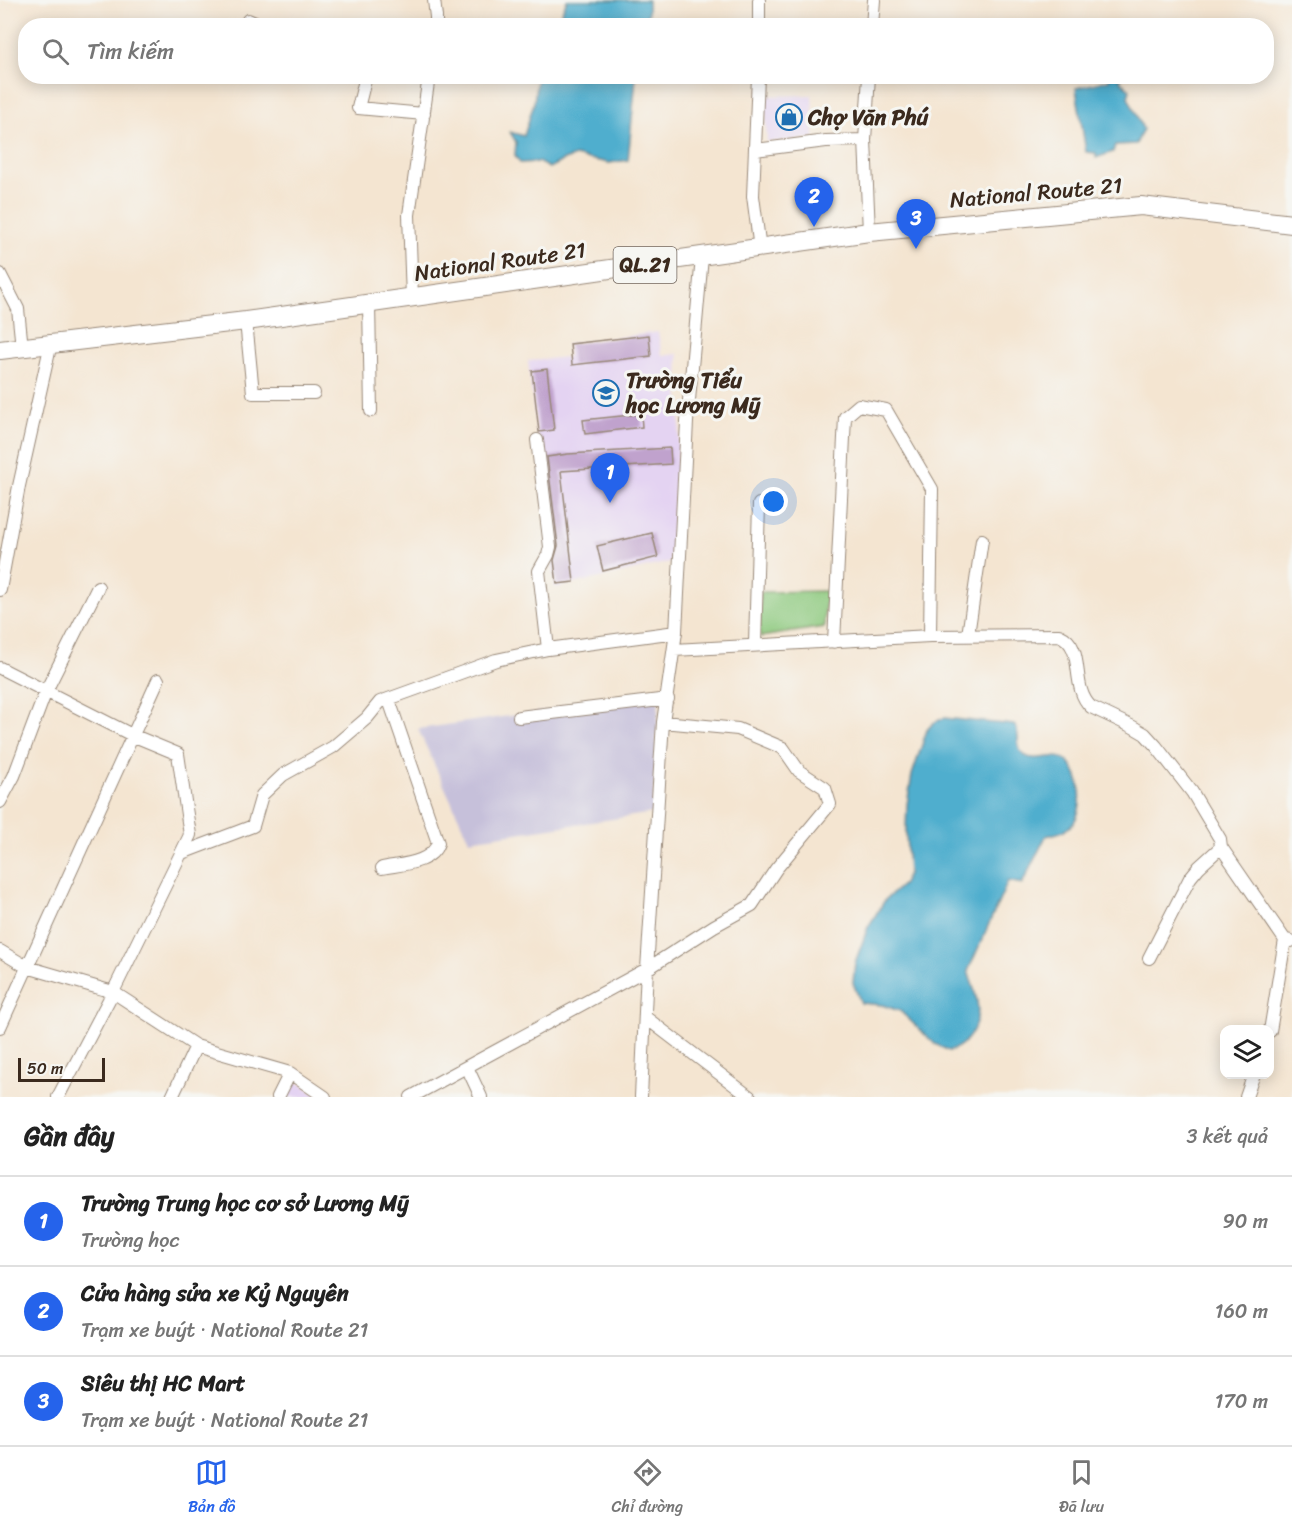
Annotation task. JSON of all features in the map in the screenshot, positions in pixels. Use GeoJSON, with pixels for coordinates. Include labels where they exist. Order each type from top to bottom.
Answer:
{"type":"FeatureCollection","features":[{"type":"Feature","properties":{"kind":"highway","name":"National Route 21"},"geometry":{"type":"LineString","coordinates":[[0,350],[246,321],[869,232],[1141,206],[1292,224]]}},
{"type":"Feature","properties":{"kind":"street"},"geometry":{"type":"LineString","coordinates":[[434,0],[435,18]]}},
{"type":"Feature","properties":{"kind":"street"},"geometry":{"type":"LineString","coordinates":[[759,0],[759,18]]}},
{"type":"Feature","properties":{"kind":"street"},"geometry":{"type":"LineString","coordinates":[[873,18],[874,0]]}},
{"type":"Feature","properties":{"kind":"street"},"geometry":{"type":"LineString","coordinates":[[364,84],[358,108],[424,114]]}},
{"type":"Feature","properties":{"kind":"street"},"geometry":{"type":"LineString","coordinates":[[412,298],[409,215],[428,84]]}},
{"type":"Feature","properties":{"kind":"street"},"geometry":{"type":"LineString","coordinates":[[758,84],[753,196],[760,249]]}},
{"type":"Feature","properties":{"kind":"street"},"geometry":{"type":"LineString","coordinates":[[868,84],[865,140],[869,232]]}},
{"type":"Feature","properties":{"kind":"street"},"geometry":{"type":"LineString","coordinates":[[755,150],[826,141],[865,140]]}},
{"type":"Feature","properties":{"kind":"street"},"geometry":{"type":"LineString","coordinates":[[641,1097],[646,969],[663,722],[676,632],[687,422],[702,257]]}},
{"type":"Feature","properties":{"kind":"street"},"geometry":{"type":"LineString","coordinates":[[0,274],[18,309],[22,348]]}},
{"type":"Feature","properties":{"kind":"street"},"geometry":{"type":"LineString","coordinates":[[369,304],[371,411]]}},
{"type":"Feature","properties":{"kind":"street"},"geometry":{"type":"LineString","coordinates":[[246,321],[253,393],[314,393]]}},
{"type":"Feature","properties":{"kind":"street"},"geometry":{"type":"LineString","coordinates":[[0,590],[6,522],[51,343]]}},
{"type":"Feature","properties":{"kind":"street"},"geometry":{"type":"LineString","coordinates":[[834,642],[845,417],[859,405],[886,410],[932,489],[930,636]]}},
{"type":"Feature","properties":{"kind":"street"},"geometry":{"type":"LineString","coordinates":[[537,440],[550,547],[539,571],[548,649]]}},
{"type":"Feature","properties":{"kind":"street"},"geometry":{"type":"LineString","coordinates":[[755,644],[759,504]]}},
{"type":"Feature","properties":{"kind":"street"},"geometry":{"type":"LineString","coordinates":[[968,635],[982,540]]}},
{"type":"Feature","properties":{"kind":"street"},"geometry":{"type":"LineString","coordinates":[[0,802],[14,777],[46,691],[98,586]]}},
{"type":"Feature","properties":{"kind":"street"},"geometry":{"type":"LineString","coordinates":[[182,853],[253,826],[262,795],[283,775],[333,747],[367,718],[380,702],[496,660],[548,649],[676,632]]}},
{"type":"Feature","properties":{"kind":"street"},"geometry":{"type":"LineString","coordinates":[[674,650],[930,636],[1059,635],[1067,639],[1074,649],[1080,693],[1085,701],[1091,707],[1145,734],[1156,746],[1198,801],[1216,830],[1221,847],[1288,941],[1270,1025]]}},
{"type":"Feature","properties":{"kind":"street"},"geometry":{"type":"LineString","coordinates":[[0,668],[132,735],[178,754],[190,835],[113,992],[58,1097]]}},
{"type":"Feature","properties":{"kind":"street"},"geometry":{"type":"LineString","coordinates":[[0,1027],[158,680]]}},
{"type":"Feature","properties":{"kind":"street"},"geometry":{"type":"LineString","coordinates":[[519,717],[668,699]]}},
{"type":"Feature","properties":{"kind":"street"},"geometry":{"type":"LineString","coordinates":[[382,868],[427,858],[436,850],[438,843],[389,700]]}},
{"type":"Feature","properties":{"kind":"street"},"geometry":{"type":"LineString","coordinates":[[411,1097],[646,969],[752,905],[776,869],[830,804],[825,788],[799,771],[783,748],[738,729],[663,722]]}},
{"type":"Feature","properties":{"kind":"street"},"geometry":{"type":"LineString","coordinates":[[1149,958],[1190,878],[1221,847]]}},
{"type":"Feature","properties":{"kind":"street"},"geometry":{"type":"LineString","coordinates":[[0,951],[27,967],[113,992],[196,1046],[290,1073],[325,1097]]}},
{"type":"Feature","properties":{"kind":"street"},"geometry":{"type":"LineString","coordinates":[[645,1017],[750,1097]]}},
{"type":"Feature","properties":{"kind":"street"},"geometry":{"type":"LineString","coordinates":[[172,1097],[196,1046]]}},
{"type":"Feature","properties":{"kind":"street"},"geometry":{"type":"LineString","coordinates":[[466,1067],[481,1097]]}},
{"type":"Feature","properties":{"kind":"street"},"geometry":{"type":"LineString","coordinates":[[278,1097],[290,1073]]}},
{"type":"Feature","properties":{"kind":"street"},"geometry":{"type":"LineString","coordinates":[[1248,1096],[1253,1079]]}},
{"type":"Feature","properties":{"kind":"shaded area","name":"Chợ Văn Phú"},"geometry":{"type":"Polygon","coordinates":[[[812,95],[814,138],[767,142],[765,96],[812,95]]]}},
{"type":"Feature","properties":{"kind":"shaded area"},"geometry":{"type":"Polygon","coordinates":[[[658,332],[662,356],[678,354],[680,426],[670,562],[555,588],[528,361],[568,357],[567,344],[658,332]]]}},
{"type":"Feature","properties":{"kind":"shaded area"},"geometry":{"type":"Polygon","coordinates":[[[659,695],[653,813],[469,840],[418,729],[659,695]]]}},
{"type":"Feature","properties":{"kind":"shaded area"},"geometry":{"type":"Polygon","coordinates":[[[290,1077],[320,1097],[281,1097],[290,1077]]]}},
{"type":"Feature","properties":{"kind":"green space"},"geometry":{"type":"Polygon","coordinates":[[[826,591],[824,627],[760,637],[760,592],[826,591]]]}},
{"type":"Feature","properties":{"kind":"water"},"geometry":{"type":"Polygon","coordinates":[[[567,0],[648,0],[648,14],[645,18],[559,18],[567,0]]]}},
{"type":"Feature","properties":{"kind":"water"},"geometry":{"type":"Polygon","coordinates":[[[536,84],[635,84],[628,160],[609,163],[575,156],[549,168],[538,162],[520,163],[515,156],[516,142],[510,132],[524,136],[534,103],[536,84]]]}},
{"type":"Feature","properties":{"kind":"water"},"geometry":{"type":"Polygon","coordinates":[[[1092,84],[1124,84],[1130,90],[1128,97],[1143,129],[1136,144],[1115,145],[1113,152],[1096,158],[1096,153],[1086,152],[1076,88],[1092,84]]]}},
{"type":"Feature","properties":{"kind":"water"},"geometry":{"type":"Polygon","coordinates":[[[944,718],[1014,725],[1018,732],[1020,751],[1033,758],[1059,757],[1064,759],[1075,773],[1080,793],[1078,813],[1074,822],[1063,831],[1046,836],[1022,884],[1008,881],[968,971],[977,1002],[977,1020],[964,1042],[949,1051],[935,1044],[900,1011],[882,1005],[861,1003],[853,983],[855,963],[868,927],[885,900],[903,884],[908,874],[907,804],[912,775],[927,730],[933,723],[944,718]]]}},
{"type":"Feature","properties":{"kind":"building"},"geometry":{"type":"Polygon","coordinates":[[[649,335],[651,356],[572,365],[570,344],[649,335]]]}},
{"type":"Feature","properties":{"kind":"building"},"geometry":{"type":"Polygon","coordinates":[[[547,369],[554,430],[539,432],[532,371],[547,369]]]}},
{"type":"Feature","properties":{"kind":"building"},"geometry":{"type":"Polygon","coordinates":[[[641,414],[642,427],[585,434],[583,420],[641,414]]]}},
{"type":"Feature","properties":{"kind":"building"},"geometry":{"type":"Polygon","coordinates":[[[670,448],[671,464],[561,471],[574,582],[557,584],[554,560],[558,546],[547,457],[670,448]]]}},
{"type":"Feature","properties":{"kind":"building"},"geometry":{"type":"Polygon","coordinates":[[[652,533],[658,557],[603,571],[597,546],[652,533]]]}},
{"type":"Feature","properties":{"kind":"place","name":"Chợ Văn Phú"},"geometry":{"type":"Point","coordinates":[789,117]}},
{"type":"Feature","properties":{"kind":"place","name":"Cửa hàng sửa xe Kỷ Nguyên"},"geometry":{"type":"Point","coordinates":[814,227]}},
{"type":"Feature","properties":{"kind":"place","name":"Siêu thị HC Mart"},"geometry":{"type":"Point","coordinates":[916,249]}},
{"type":"Feature","properties":{"kind":"place","name":"Trường Tiểu học Lương Mỹ"},"geometry":{"type":"Point","coordinates":[606,393]}},
{"type":"Feature","properties":{"kind":"place","name":"Trường Trung học cơ sở Lương Mỹ"},"geometry":{"type":"Point","coordinates":[610,503]}}]}
